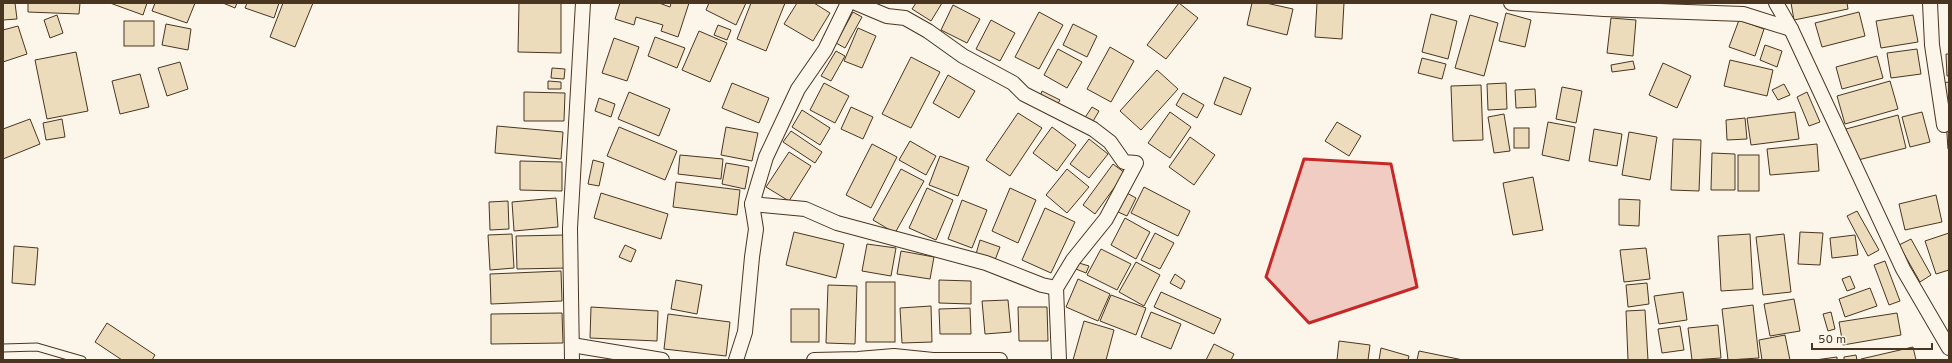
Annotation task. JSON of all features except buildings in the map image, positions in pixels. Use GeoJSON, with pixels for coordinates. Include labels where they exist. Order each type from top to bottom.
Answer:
{"type":"FeatureCollection","features":[{"type":"Feature","properties":{"kind":"street"},"geometry":{"type":"LineString","coordinates":[[572,360],[570,228],[583,3]]}},
{"type":"Feature","properties":{"kind":"street"},"geometry":{"type":"LineString","coordinates":[[736,360],[745,332],[756,229],[752,204],[766,157],[798,89],[825,50],[848,3]]}},
{"type":"Feature","properties":{"kind":"street"},"geometry":{"type":"LineString","coordinates":[[856,3],[887,16],[905,18],[928,31],[964,56],[1013,83],[1024,94],[1093,129],[1110,142],[1124,162],[1136,163],[1106,219],[1073,260],[1056,288],[1059,360]]}},
{"type":"Feature","properties":{"kind":"street"},"geometry":{"type":"LineString","coordinates":[[1511,3],[1604,9],[1743,14],[1790,29]]}},
{"type":"Feature","properties":{"kind":"street"},"geometry":{"type":"LineString","coordinates":[[1776,3],[1790,29],[1903,269],[1949,348]]}},
{"type":"Feature","properties":{"kind":"street"},"geometry":{"type":"LineString","coordinates":[[1930,3],[1932,45],[1944,124]]}},
{"type":"Feature","properties":{"kind":"street"},"geometry":{"type":"LineString","coordinates":[[752,204],[805,209],[837,223],[986,263],[1042,285],[1056,288]]}},
{"type":"Feature","properties":{"kind":"street"},"geometry":{"type":"LineString","coordinates":[[572,345],[662,360]]}},
{"type":"Feature","properties":{"kind":"street"},"geometry":{"type":"LineString","coordinates":[[814,360],[894,356],[933,360],[1000,360]]}},
{"type":"Feature","properties":{"kind":"lane"},"geometry":{"type":"LineString","coordinates":[[3,348],[37,346],[82,360]]}},
{"type":"Feature","properties":{"kind":"highlighted area"},"geometry":{"type":"Polygon","coordinates":[[[1304,159],[1391,164],[1417,287],[1309,323],[1266,277],[1304,159]]]}}]}
